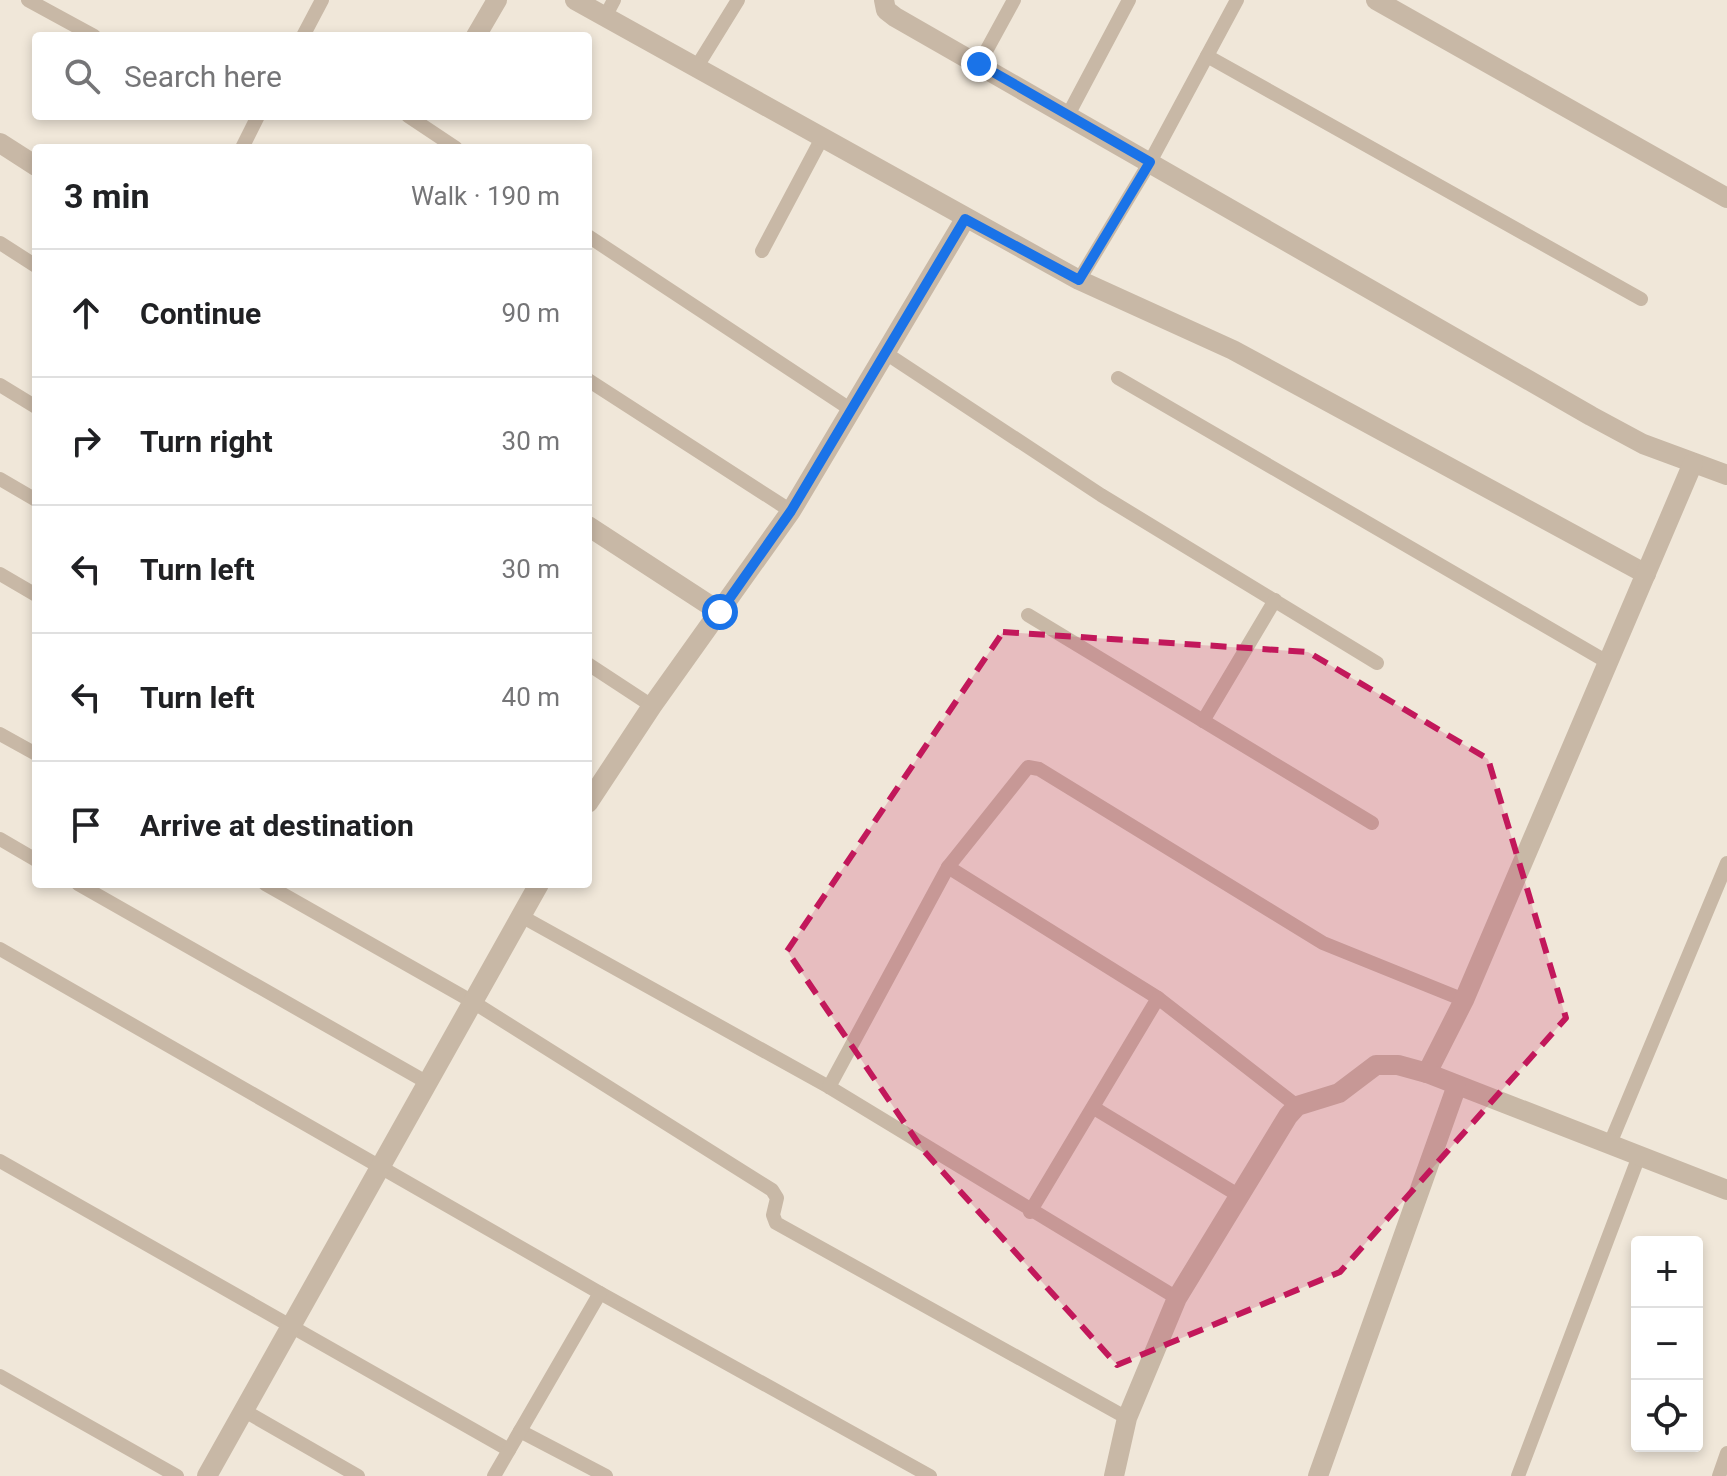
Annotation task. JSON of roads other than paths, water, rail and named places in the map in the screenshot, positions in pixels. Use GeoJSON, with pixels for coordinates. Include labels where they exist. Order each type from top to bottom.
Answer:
{"type":"FeatureCollection","features":[{"type":"Feature","properties":{"kind":"street"},"geometry":{"type":"LineString","coordinates":[[478,32],[497,0]]}},
{"type":"Feature","properties":{"kind":"street"},"geometry":{"type":"LineString","coordinates":[[575,0],[610,8],[696,68],[965,219],[1079,280],[1233,350],[1646,574]]}},
{"type":"Feature","properties":{"kind":"street"},"geometry":{"type":"LineString","coordinates":[[884,0],[886,10],[895,17],[1591,416],[1643,444],[1727,475]]}},
{"type":"Feature","properties":{"kind":"street"},"geometry":{"type":"LineString","coordinates":[[1376,0],[1727,198]]}},
{"type":"Feature","properties":{"kind":"street"},"geometry":{"type":"LineString","coordinates":[[0,143],[32,163]]}},
{"type":"Feature","properties":{"kind":"street"},"geometry":{"type":"LineString","coordinates":[[592,797],[652,706],[791,511],[965,219]]}},
{"type":"Feature","properties":{"kind":"street"},"geometry":{"type":"LineString","coordinates":[[1427,1073],[1464,1000],[1693,463]]}},
{"type":"Feature","properties":{"kind":"street"},"geometry":{"type":"LineString","coordinates":[[592,529],[720,612]]}},
{"type":"Feature","properties":{"kind":"street"},"geometry":{"type":"LineString","coordinates":[[207,1476],[537,888]]}},
{"type":"Feature","properties":{"kind":"street"},"geometry":{"type":"LineString","coordinates":[[1114,1476],[1127,1418],[1177,1298],[1238,1195],[1297,1106],[1339,1093],[1376,1065],[1398,1065],[1427,1073],[1456,1088],[1727,1190]]}},
{"type":"Feature","properties":{"kind":"street"},"geometry":{"type":"LineString","coordinates":[[1318,1476],[1456,1088]]}},
{"type":"Feature","properties":{"kind":"lane"},"geometry":{"type":"LineString","coordinates":[[28,0],[87,32]]}},
{"type":"Feature","properties":{"kind":"lane"},"geometry":{"type":"LineString","coordinates":[[305,32],[322,0]]}},
{"type":"Feature","properties":{"kind":"lane"},"geometry":{"type":"LineString","coordinates":[[696,68],[738,0]]}},
{"type":"Feature","properties":{"kind":"lane"},"geometry":{"type":"LineString","coordinates":[[979,64],[1014,0]]}},
{"type":"Feature","properties":{"kind":"lane"},"geometry":{"type":"LineString","coordinates":[[1068,115],[1129,0]]}},
{"type":"Feature","properties":{"kind":"lane"},"geometry":{"type":"LineString","coordinates":[[1079,280],[1150,162],[1237,0]]}},
{"type":"Feature","properties":{"kind":"lane"},"geometry":{"type":"LineString","coordinates":[[1207,56],[1641,299]]}},
{"type":"Feature","properties":{"kind":"lane"},"geometry":{"type":"LineString","coordinates":[[244,144],[256,120]]}},
{"type":"Feature","properties":{"kind":"lane"},"geometry":{"type":"LineString","coordinates":[[414,120],[450,144]]}},
{"type":"Feature","properties":{"kind":"lane"},"geometry":{"type":"LineString","coordinates":[[762,251],[822,138]]}},
{"type":"Feature","properties":{"kind":"lane"},"geometry":{"type":"LineString","coordinates":[[592,239],[850,409]]}},
{"type":"Feature","properties":{"kind":"lane"},"geometry":{"type":"LineString","coordinates":[[0,243],[32,263]]}},
{"type":"Feature","properties":{"kind":"lane"},"geometry":{"type":"LineString","coordinates":[[884,352],[1101,495],[1377,663]]}},
{"type":"Feature","properties":{"kind":"lane"},"geometry":{"type":"LineString","coordinates":[[1118,378],[1609,663]]}},
{"type":"Feature","properties":{"kind":"lane"},"geometry":{"type":"LineString","coordinates":[[592,383],[791,511]]}},
{"type":"Feature","properties":{"kind":"lane"},"geometry":{"type":"LineString","coordinates":[[0,385],[32,405]]}},
{"type":"Feature","properties":{"kind":"lane"},"geometry":{"type":"LineString","coordinates":[[0,479],[32,498]]}},
{"type":"Feature","properties":{"kind":"lane"},"geometry":{"type":"LineString","coordinates":[[0,574],[32,593]]}},
{"type":"Feature","properties":{"kind":"lane"},"geometry":{"type":"LineString","coordinates":[[1203,721],[1275,600]]}},
{"type":"Feature","properties":{"kind":"lane"},"geometry":{"type":"LineString","coordinates":[[1028,615],[1372,823]]}},
{"type":"Feature","properties":{"kind":"lane"},"geometry":{"type":"LineString","coordinates":[[592,667],[652,706]]}},
{"type":"Feature","properties":{"kind":"lane"},"geometry":{"type":"LineString","coordinates":[[0,734],[32,752]]}},
{"type":"Feature","properties":{"kind":"lane"},"geometry":{"type":"LineString","coordinates":[[829,1087],[948,867],[1023,771],[1033,767],[1323,943],[1464,1000]]}},
{"type":"Feature","properties":{"kind":"lane"},"geometry":{"type":"LineString","coordinates":[[0,839],[32,858]]}},
{"type":"Feature","properties":{"kind":"lane"},"geometry":{"type":"LineString","coordinates":[[1609,1146],[1727,863]]}},
{"type":"Feature","properties":{"kind":"lane"},"geometry":{"type":"LineString","coordinates":[[948,867],[1158,998],[1297,1106]]}},
{"type":"Feature","properties":{"kind":"lane"},"geometry":{"type":"LineString","coordinates":[[85,888],[428,1083]]}},
{"type":"Feature","properties":{"kind":"lane"},"geometry":{"type":"LineString","coordinates":[[272,888],[473,1002],[772,1190],[777,1198],[773,1215],[776,1223],[1127,1418]]}},
{"type":"Feature","properties":{"kind":"lane"},"geometry":{"type":"LineString","coordinates":[[521,916],[829,1087],[1030,1212],[1177,1298]]}},
{"type":"Feature","properties":{"kind":"lane"},"geometry":{"type":"LineString","coordinates":[[0,949],[600,1293],[930,1476]]}},
{"type":"Feature","properties":{"kind":"lane"},"geometry":{"type":"LineString","coordinates":[[1030,1212],[1158,998]]}},
{"type":"Feature","properties":{"kind":"lane"},"geometry":{"type":"LineString","coordinates":[[1094,1108],[1238,1195]]}},
{"type":"Feature","properties":{"kind":"lane"},"geometry":{"type":"LineString","coordinates":[[1518,1476],[1639,1156]]}},
{"type":"Feature","properties":{"kind":"lane"},"geometry":{"type":"LineString","coordinates":[[0,1161],[509,1450]]}},
{"type":"Feature","properties":{"kind":"lane"},"geometry":{"type":"LineString","coordinates":[[494,1476],[600,1293]]}},
{"type":"Feature","properties":{"kind":"lane"},"geometry":{"type":"LineString","coordinates":[[0,1376],[177,1476]]}},
{"type":"Feature","properties":{"kind":"lane"},"geometry":{"type":"LineString","coordinates":[[243,1410],[358,1476]]}},
{"type":"Feature","properties":{"kind":"lane"},"geometry":{"type":"LineString","coordinates":[[520,1431],[606,1476]]}},
{"type":"Feature","properties":{"kind":"lane"},"geometry":{"type":"LineString","coordinates":[[1719,1476],[1727,1453]]}}]}
